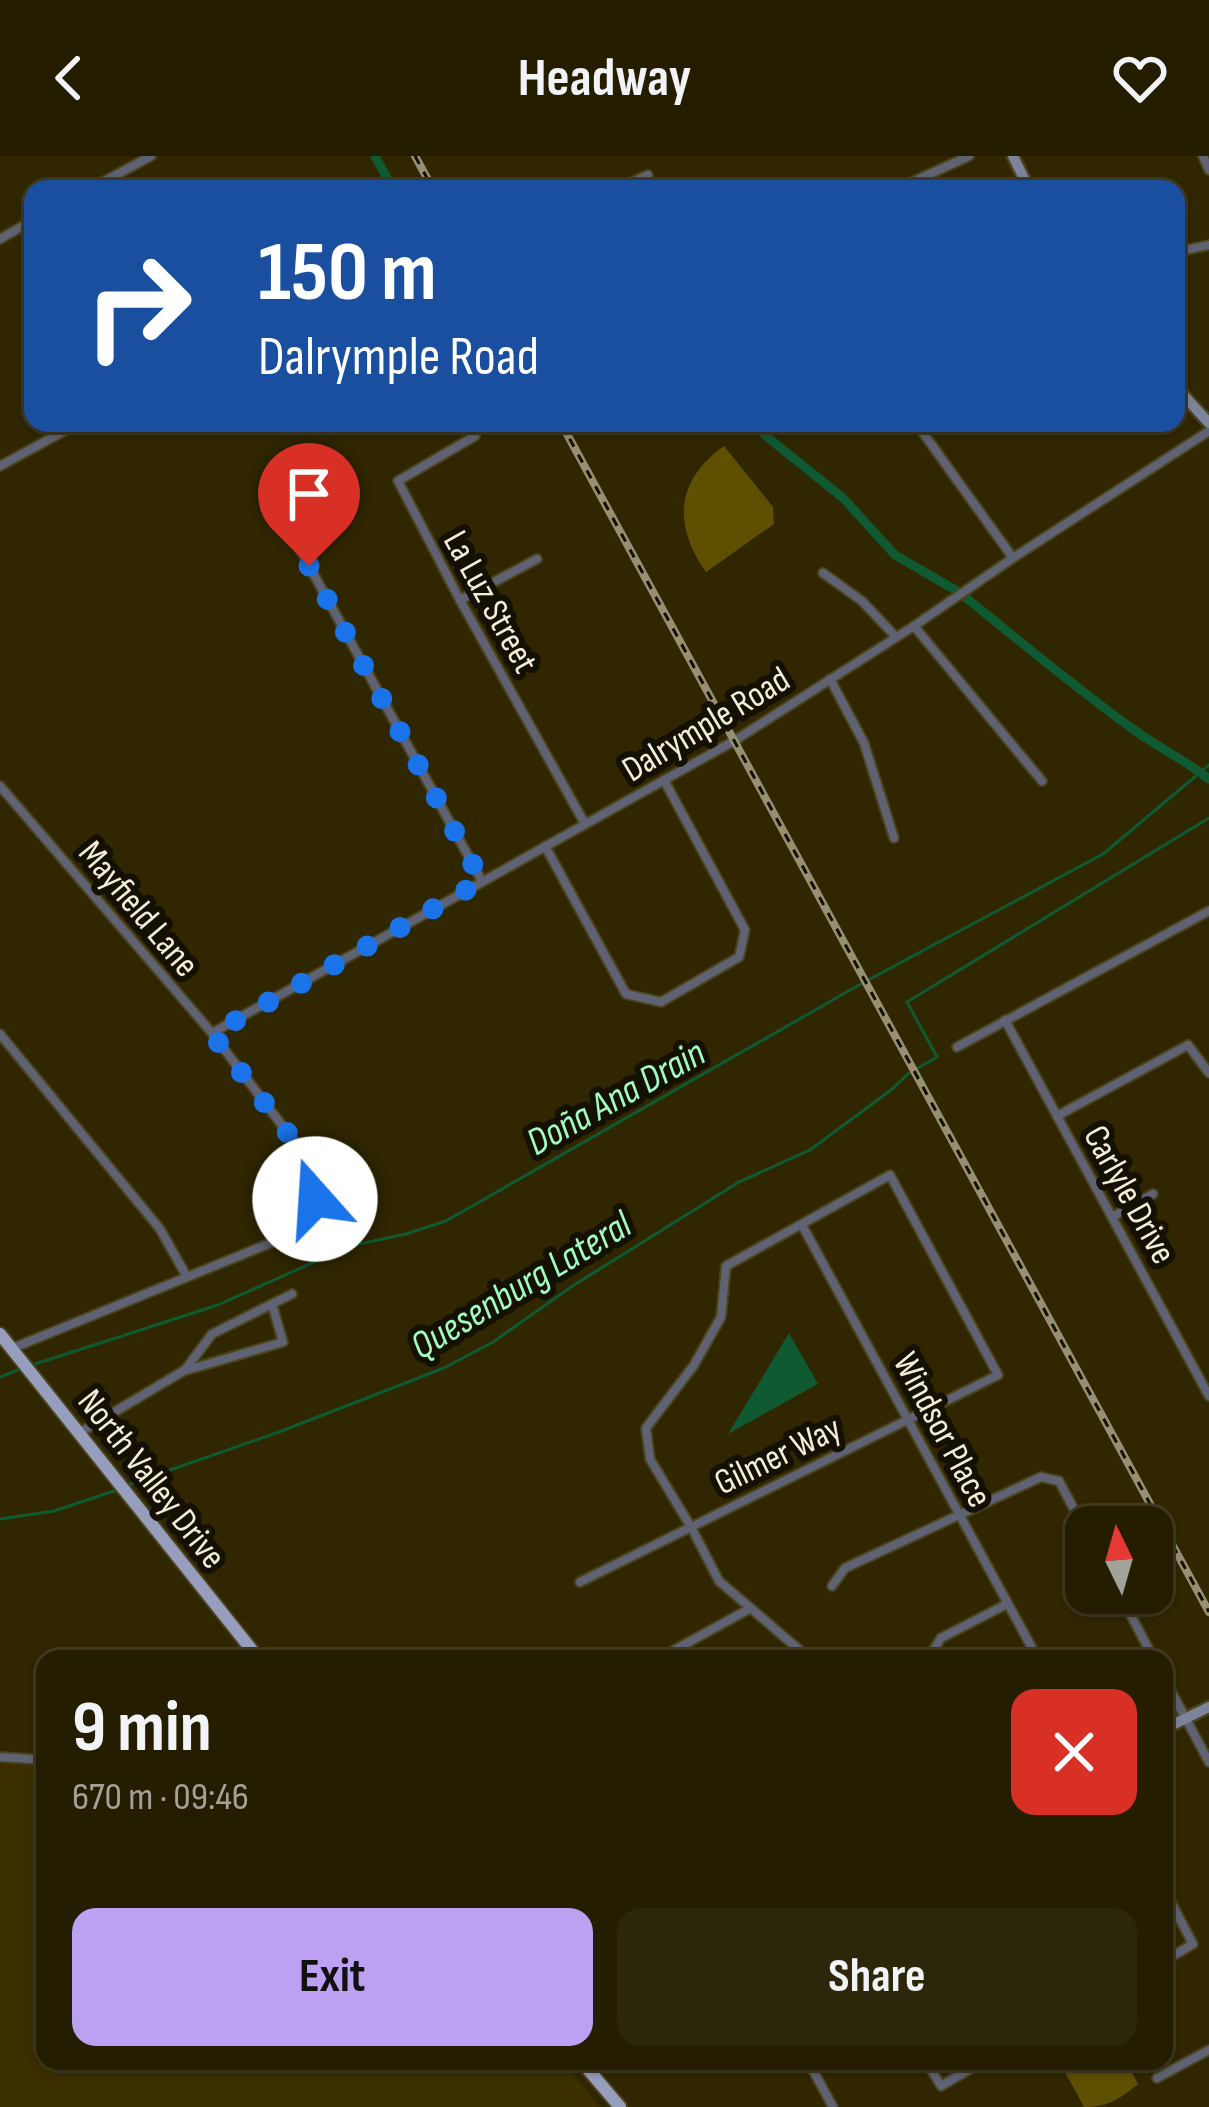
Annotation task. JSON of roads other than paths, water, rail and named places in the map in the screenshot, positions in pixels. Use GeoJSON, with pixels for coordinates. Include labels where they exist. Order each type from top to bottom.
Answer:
{"type":"FeatureCollection","features":[{"type":"Feature","properties":{"kind":"main road","name":"North Valley Drive"},"geometry":{"type":"LineString","coordinates":[[0,1334],[252,1650]]}},
{"type":"Feature","properties":{"kind":"main road"},"geometry":{"type":"LineString","coordinates":[[589,2070],[620,2107]]}},
{"type":"Feature","properties":{"kind":"street"},"geometry":{"type":"LineString","coordinates":[[107,180],[151,156]]}},
{"type":"Feature","properties":{"kind":"street"},"geometry":{"type":"LineString","coordinates":[[917,180],[969,156]]}},
{"type":"Feature","properties":{"kind":"street"},"geometry":{"type":"LineString","coordinates":[[1203,156],[1209,170]]}},
{"type":"Feature","properties":{"kind":"street"},"geometry":{"type":"LineString","coordinates":[[638,180],[648,176]]}},
{"type":"Feature","properties":{"kind":"street"},"geometry":{"type":"LineString","coordinates":[[1204,410],[1209,427]]}},
{"type":"Feature","properties":{"kind":"street","name":"Dalrymple Road"},"geometry":{"type":"LineString","coordinates":[[212,1034],[746,733],[1209,427]]}},
{"type":"Feature","properties":{"kind":"street"},"geometry":{"type":"LineString","coordinates":[[0,466],[62,432]]}},
{"type":"Feature","properties":{"kind":"street"},"geometry":{"type":"LineString","coordinates":[[922,432],[1013,558]]}},
{"type":"Feature","properties":{"kind":"street","name":"La Luz Street"},"geometry":{"type":"LineString","coordinates":[[475,436],[398,481],[585,824]]}},
{"type":"Feature","properties":{"kind":"street"},"geometry":{"type":"LineString","coordinates":[[290,531],[482,881]]}},
{"type":"Feature","properties":{"kind":"street"},"geometry":{"type":"LineString","coordinates":[[460,600],[537,559]]}},
{"type":"Feature","properties":{"kind":"street"},"geometry":{"type":"LineString","coordinates":[[823,573],[862,602],[895,636]]}},
{"type":"Feature","properties":{"kind":"street"},"geometry":{"type":"LineString","coordinates":[[914,626],[1042,781]]}},
{"type":"Feature","properties":{"kind":"street"},"geometry":{"type":"LineString","coordinates":[[830,679],[864,742],[894,838]]}},
{"type":"Feature","properties":{"kind":"street"},"geometry":{"type":"LineString","coordinates":[[545,846],[626,994],[661,1002],[739,957],[745,930],[664,780]]}},
{"type":"Feature","properties":{"kind":"street","name":"Mayfield Lane"},"geometry":{"type":"LineString","coordinates":[[0,786],[212,1034],[309,1161],[315,1199],[300,1231],[15,1352]]}},
{"type":"Feature","properties":{"kind":"street"},"geometry":{"type":"LineString","coordinates":[[958,1047],[1209,911]]}},
{"type":"Feature","properties":{"kind":"street","name":"Carlyle Drive"},"geometry":{"type":"LineString","coordinates":[[1005,1020],[1209,1396]]}},
{"type":"Feature","properties":{"kind":"street"},"geometry":{"type":"LineString","coordinates":[[0,1034],[160,1229],[187,1277]]}},
{"type":"Feature","properties":{"kind":"street"},"geometry":{"type":"LineString","coordinates":[[1057,1116],[1188,1045],[1209,1073]]}},
{"type":"Feature","properties":{"kind":"street","name":"Gilmer Way"},"geometry":{"type":"LineString","coordinates":[[580,1582],[998,1375],[890,1175],[802,1225]]}},
{"type":"Feature","properties":{"kind":"street"},"geometry":{"type":"LineString","coordinates":[[1114,1216],[1154,1194]]}},
{"type":"Feature","properties":{"kind":"street"},"geometry":{"type":"LineString","coordinates":[[799,1650],[718,1581],[650,1460],[646,1428],[694,1365],[722,1317],[726,1267],[802,1225]]}},
{"type":"Feature","properties":{"kind":"street","name":"Windsor Place"},"geometry":{"type":"LineString","coordinates":[[802,1225],[1033,1650]]}},
{"type":"Feature","properties":{"kind":"street"},"geometry":{"type":"LineString","coordinates":[[185,1370],[212,1334],[292,1294]]}},
{"type":"Feature","properties":{"kind":"street"},"geometry":{"type":"LineString","coordinates":[[79,1433],[185,1370],[283,1342],[272,1304]]}},
{"type":"Feature","properties":{"kind":"street"},"geometry":{"type":"LineString","coordinates":[[1197,1374],[1209,1367]]}},
{"type":"Feature","properties":{"kind":"street"},"geometry":{"type":"LineString","coordinates":[[832,1586],[845,1568],[1041,1477],[1059,1481],[1072,1506]]}},
{"type":"Feature","properties":{"kind":"street"},"geometry":{"type":"LineString","coordinates":[[934,1650],[941,1638],[1007,1604]]}},
{"type":"Feature","properties":{"kind":"street"},"geometry":{"type":"LineString","coordinates":[[674,1650],[749,1609]]}},
{"type":"Feature","properties":{"kind":"street"},"geometry":{"type":"LineString","coordinates":[[1130,1614],[1149,1650]]}},
{"type":"Feature","properties":{"kind":"street"},"geometry":{"type":"LineString","coordinates":[[1173,1694],[1209,1762]]}},
{"type":"Feature","properties":{"kind":"street"},"geometry":{"type":"LineString","coordinates":[[1173,1724],[1209,1707]]}},
{"type":"Feature","properties":{"kind":"street"},"geometry":{"type":"LineString","coordinates":[[0,1757],[36,1759]]}},
{"type":"Feature","properties":{"kind":"street"},"geometry":{"type":"LineString","coordinates":[[1173,1906],[1193,1944],[1173,1956]]}},
{"type":"Feature","properties":{"kind":"street"},"geometry":{"type":"LineString","coordinates":[[1173,2069],[1209,2050]]}},
{"type":"Feature","properties":{"kind":"street"},"geometry":{"type":"LineString","coordinates":[[813,2070],[833,2107]]}},
{"type":"Feature","properties":{"kind":"street"},"geometry":{"type":"LineString","coordinates":[[931,2070],[941,2086],[966,2070]]}},
{"type":"Feature","properties":{"kind":"street"},"geometry":{"type":"LineString","coordinates":[[1157,2078],[1172,2070]]}},
{"type":"Feature","properties":{"kind":"waterway"},"geometry":{"type":"LineString","coordinates":[[375,156],[388,180]]}},
{"type":"Feature","properties":{"kind":"waterway"},"geometry":{"type":"LineString","coordinates":[[761,432],[843,498],[895,555],[957,591]]}},
{"type":"Feature","properties":{"kind":"waterway"},"geometry":{"type":"LineString","coordinates":[[965,597],[1109,711],[1209,779]]}},
{"type":"Feature","properties":{"kind":"waterway","name":"Doña Ana Drain"},"geometry":{"type":"LineString","coordinates":[[32,1365],[218,1305],[350,1246],[446,1221],[859,985],[1103,854],[1209,765]]}},
{"type":"Feature","properties":{"kind":"waterway","name":"Quesenburg Lateral"},"geometry":{"type":"LineString","coordinates":[[918,1068],[937,1057],[907,1002],[1209,818]]}},
{"type":"Feature","properties":{"kind":"waterway","name":"Quesenburg Lateral"},"geometry":{"type":"LineString","coordinates":[[130,1484],[444,1368],[493,1342],[574,1285],[739,1182],[810,1150],[909,1073]]}},
{"type":"Feature","properties":{"kind":"waterway","name":"Doña Ana Drain"},"geometry":{"type":"LineString","coordinates":[[0,1377],[23,1368]]}},
{"type":"Feature","properties":{"kind":"waterway","name":"Quesenburg Lateral"},"geometry":{"type":"LineString","coordinates":[[0,1519],[54,1511],[114,1491]]}},
{"type":"Feature","properties":{"kind":"railway"},"geometry":{"type":"LineString","coordinates":[[415,156],[428,180]]}},
{"type":"Feature","properties":{"kind":"railway"},"geometry":{"type":"LineString","coordinates":[[566,432],[1209,1612]]}}]}
